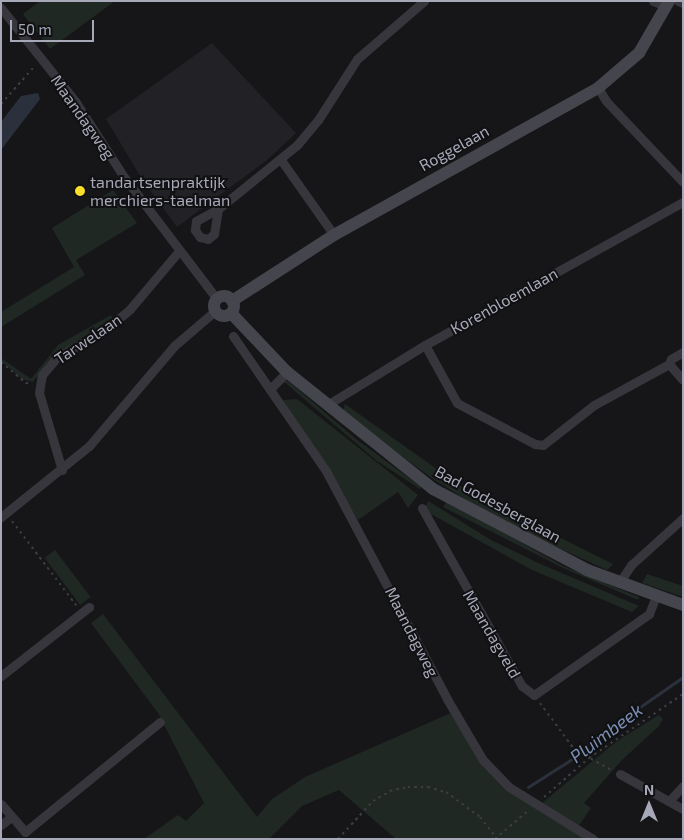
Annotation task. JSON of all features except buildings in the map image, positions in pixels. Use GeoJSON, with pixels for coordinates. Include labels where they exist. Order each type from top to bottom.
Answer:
{"type":"FeatureCollection","features":[{"type":"Feature","properties":{"kind":"street"},"geometry":{"type":"LineString","coordinates":[[218,208],[281,160],[318,120],[357,60],[424,1]]}},
{"type":"Feature","properties":{"kind":"street"},"geometry":{"type":"LineString","coordinates":[[653,1],[667,4]]}},
{"type":"Feature","properties":{"kind":"street"},"geometry":{"type":"LineString","coordinates":[[678,1],[683,2]]}},
{"type":"Feature","properties":{"kind":"street","name":"Roggelaan"},"geometry":{"type":"LineString","coordinates":[[231,307],[334,235],[598,88],[639,53],[667,4]]}},
{"type":"Feature","properties":{"kind":"street","name":"Maandagweg"},"geometry":{"type":"LineString","coordinates":[[1,8],[75,101],[124,177],[216,305]]}},
{"type":"Feature","properties":{"kind":"street"},"geometry":{"type":"LineString","coordinates":[[598,88],[606,101],[683,182]]}},
{"type":"Feature","properties":{"kind":"street"},"geometry":{"type":"LineString","coordinates":[[281,160],[334,235]]}},
{"type":"Feature","properties":{"kind":"street","name":"Korenbloemlaan"},"geometry":{"type":"LineString","coordinates":[[327,405],[425,345],[683,202]]}},
{"type":"Feature","properties":{"kind":"street","name":"Tarwelaan"},"geometry":{"type":"LineString","coordinates":[[39,384],[57,357],[102,332],[130,309],[178,251]]}},
{"type":"Feature","properties":{"kind":"street"},"geometry":{"type":"LineString","coordinates":[[4,515],[62,470],[89,446],[174,346],[216,305],[222,316],[231,307]]}},
{"type":"Feature","properties":{"kind":"street","name":"Bad Godesberglaan"},"geometry":{"type":"LineString","coordinates":[[231,307],[287,372],[433,489],[542,549],[619,584],[683,604]]}},
{"type":"Feature","properties":{"kind":"street","name":"Maandagweg"},"geometry":{"type":"LineString","coordinates":[[233,336],[311,446],[356,523],[433,673],[483,760],[509,787],[593,839]]}},
{"type":"Feature","properties":{"kind":"street"},"geometry":{"type":"LineString","coordinates":[[425,345],[457,403],[535,444],[543,445],[594,405],[669,364],[671,359],[683,352]]}},
{"type":"Feature","properties":{"kind":"street"},"geometry":{"type":"LineString","coordinates":[[669,364],[683,380]]}},
{"type":"Feature","properties":{"kind":"street"},"geometry":{"type":"LineString","coordinates":[[271,388],[287,372]]}},
{"type":"Feature","properties":{"kind":"street"},"geometry":{"type":"LineString","coordinates":[[39,384],[62,470]]}},
{"type":"Feature","properties":{"kind":"street","name":"Maandagveld"},"geometry":{"type":"LineString","coordinates":[[422,508],[522,686],[534,695],[650,614],[656,596]]}},
{"type":"Feature","properties":{"kind":"street"},"geometry":{"type":"LineString","coordinates":[[619,584],[631,565],[683,518]]}},
{"type":"Feature","properties":{"kind":"street"},"geometry":{"type":"LineString","coordinates":[[1,676],[85,610]]}},
{"type":"Feature","properties":{"kind":"street"},"geometry":{"type":"LineString","coordinates":[[1,804],[25,832],[160,722]]}},
{"type":"Feature","properties":{"kind":"street"},"geometry":{"type":"LineString","coordinates":[[620,774],[683,809]]}},
{"type":"Feature","properties":{"kind":"street"},"geometry":{"type":"LineString","coordinates":[[669,801],[683,786]]}},
{"type":"Feature","properties":{"kind":"street"},"geometry":{"type":"LineString","coordinates":[[1,825],[11,817]]}},
{"type":"Feature","properties":{"kind":"path"},"geometry":{"type":"LineString","coordinates":[[1,104],[41,60]]}},
{"type":"Feature","properties":{"kind":"path"},"geometry":{"type":"LineString","coordinates":[[1,362],[26,383],[39,384]]}},
{"type":"Feature","properties":{"kind":"path"},"geometry":{"type":"LineString","coordinates":[[4,515],[85,610]]}},
{"type":"Feature","properties":{"kind":"path"},"geometry":{"type":"LineString","coordinates":[[338,839],[373,801],[390,791],[415,787],[446,792],[465,804],[486,823],[495,838],[588,757],[683,694]]}},
{"type":"Feature","properties":{"kind":"path"},"geometry":{"type":"LineString","coordinates":[[534,695],[577,750],[620,774]]}},
{"type":"Feature","properties":{"kind":"shaded area"},"geometry":{"type":"Polygon","coordinates":[[[40,1],[115,1],[50,49],[23,14],[40,1]]]}},
{"type":"Feature","properties":{"kind":"shaded area"},"geometry":{"type":"Polygon","coordinates":[[[212,43],[296,133],[267,160],[177,227],[142,179],[106,119],[212,43]]]}},
{"type":"Feature","properties":{"kind":"shaded area"},"geometry":{"type":"Polygon","coordinates":[[[38,93],[40,99],[1,150],[1,122],[21,96],[38,93]]]}},
{"type":"Feature","properties":{"kind":"shaded area"},"geometry":{"type":"Polygon","coordinates":[[[113,190],[137,223],[76,260],[85,275],[1,327],[1,312],[74,267],[52,228],[113,190]]]}},
{"type":"Feature","properties":{"kind":"shaded area"},"geometry":{"type":"Polygon","coordinates":[[[111,315],[113,319],[107,325],[47,364],[33,382],[22,379],[1,361],[1,358],[31,379],[58,345],[111,315]]]}},
{"type":"Feature","properties":{"kind":"shaded area"},"geometry":{"type":"Polygon","coordinates":[[[283,381],[288,381],[356,439],[421,487],[420,489],[377,461],[283,381]]]}},
{"type":"Feature","properties":{"kind":"shaded area"},"geometry":{"type":"Polygon","coordinates":[[[297,399],[418,495],[408,508],[398,492],[358,520],[283,400],[297,399]]]}},
{"type":"Feature","properties":{"kind":"shaded area"},"geometry":{"type":"Polygon","coordinates":[[[345,404],[472,494],[613,564],[607,570],[539,539],[470,502],[433,479],[346,415],[343,411],[345,404]]]}},
{"type":"Feature","properties":{"kind":"shaded area"},"geometry":{"type":"Polygon","coordinates":[[[428,501],[491,540],[536,562],[639,606],[632,612],[532,570],[429,513],[425,509],[428,501]]]}},
{"type":"Feature","properties":{"kind":"shaded area"},"geometry":{"type":"Polygon","coordinates":[[[447,501],[563,566],[639,597],[638,600],[563,568],[443,507],[447,501]]]}},
{"type":"Feature","properties":{"kind":"shaded area"},"geometry":{"type":"Polygon","coordinates":[[[55,550],[91,597],[80,605],[45,558],[55,550]]]}},
{"type":"Feature","properties":{"kind":"shaded area"},"geometry":{"type":"Polygon","coordinates":[[[647,574],[683,586],[683,597],[642,583],[647,574]]]}},
{"type":"Feature","properties":{"kind":"shaded area"},"geometry":{"type":"Polygon","coordinates":[[[103,614],[257,817],[272,799],[305,777],[451,713],[485,766],[587,839],[396,839],[339,790],[302,806],[269,839],[144,839],[178,815],[186,821],[204,803],[158,713],[91,623],[103,614]]]}},
{"type":"Feature","properties":{"kind":"shaded area"},"geometry":{"type":"Polygon","coordinates":[[[659,715],[663,719],[659,726],[622,760],[584,803],[591,808],[578,827],[541,804],[617,741],[659,715]]]}},
{"type":"Feature","properties":{"kind":"waterway","name":"Pluimbeek"},"geometry":{"type":"LineString","coordinates":[[528,787],[572,759],[584,746],[683,677]]}},
{"type":"Feature","properties":{"kind":"place","name":"tandartsenpraktijk merchiers-taelman"},"geometry":{"type":"Point","coordinates":[80,191]}}]}
